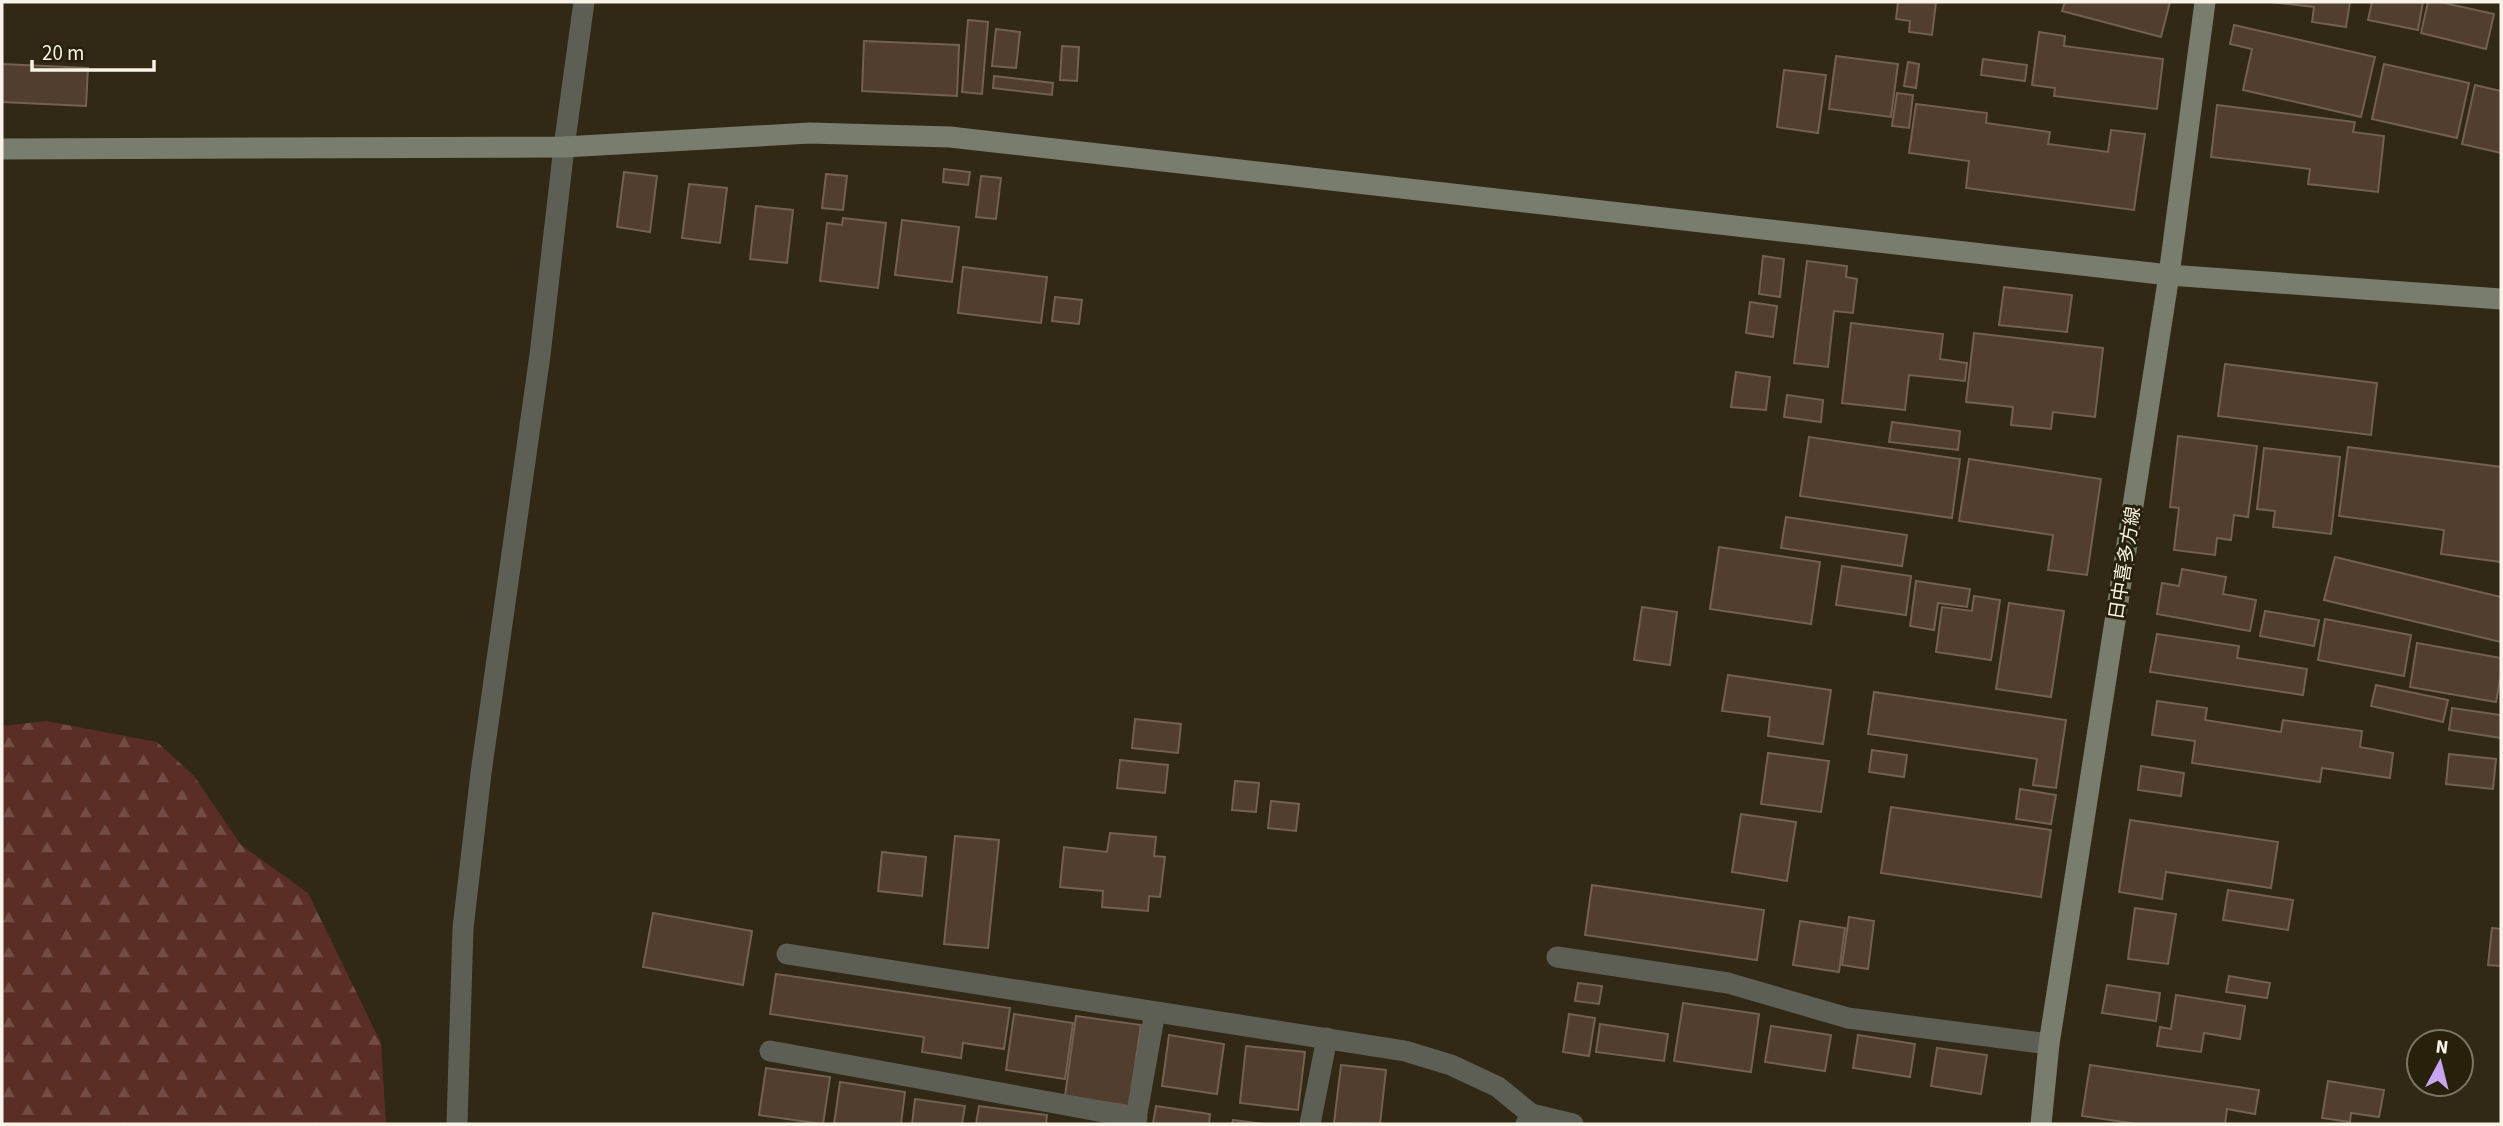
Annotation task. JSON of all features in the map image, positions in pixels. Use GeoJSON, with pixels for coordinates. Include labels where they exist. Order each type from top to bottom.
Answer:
{"type":"FeatureCollection","features":[{"type":"Feature","properties":{"kind":"street"},"geometry":{"type":"LineString","coordinates":[[457,1124],[463,928],[481,774],[540,355],[584,2]]}},
{"type":"Feature","properties":{"kind":"street","name":"日中喜多方線"},"geometry":{"type":"LineString","coordinates":[[2041,1124],[2049,1044],[2169,275],[2205,2]]}},
{"type":"Feature","properties":{"kind":"street"},"geometry":{"type":"LineString","coordinates":[[2,149],[564,147],[810,133],[950,137],[2169,275],[2501,299]]}},
{"type":"Feature","properties":{"kind":"street"},"geometry":{"type":"LineString","coordinates":[[787,954],[1405,1051],[1451,1065],[1498,1087],[1529,1119],[1573,1124]]}},
{"type":"Feature","properties":{"kind":"street"},"geometry":{"type":"LineString","coordinates":[[1557,957],[1728,983],[1849,1018],[2049,1044]]}},
{"type":"Feature","properties":{"kind":"street"},"geometry":{"type":"LineString","coordinates":[[770,1051],[1136,1121],[1155,1012]]}},
{"type":"Feature","properties":{"kind":"street"},"geometry":{"type":"LineString","coordinates":[[1310,1124],[1327,1038]]}},
{"type":"Feature","properties":{"kind":"green space"},"geometry":{"type":"Polygon","coordinates":[[[46,721],[157,742],[194,776],[241,845],[308,893],[381,1043],[386,1124],[2,1124],[2,726],[46,721]]]}},
{"type":"Feature","properties":{"kind":"building"},"geometry":{"type":"Polygon","coordinates":[[[1898,2],[1936,2],[1932,35],[1909,32],[1910,21],[1896,19],[1898,2]]]}},
{"type":"Feature","properties":{"kind":"building"},"geometry":{"type":"Polygon","coordinates":[[[2065,2],[2170,2],[2161,37],[2062,11],[2065,2]]]}},
{"type":"Feature","properties":{"kind":"building"},"geometry":{"type":"Polygon","coordinates":[[[2271,2],[2350,2],[2346,27],[2312,22],[2314,7],[2271,2]]]}},
{"type":"Feature","properties":{"kind":"building"},"geometry":{"type":"Polygon","coordinates":[[[2372,2],[2423,2],[2418,30],[2368,20],[2372,2]]]}},
{"type":"Feature","properties":{"kind":"building"},"geometry":{"type":"Polygon","coordinates":[[[2428,2],[2440,2],[2494,14],[2486,49],[2421,33],[2428,2]]]}},
{"type":"Feature","properties":{"kind":"building"},"geometry":{"type":"Polygon","coordinates":[[[968,20],[988,22],[982,94],[962,92],[968,20]]]}},
{"type":"Feature","properties":{"kind":"building"},"geometry":{"type":"Polygon","coordinates":[[[2234,25],[2375,57],[2361,117],[2243,90],[2252,49],[2230,44],[2234,25]]]}},
{"type":"Feature","properties":{"kind":"building"},"geometry":{"type":"Polygon","coordinates":[[[996,29],[1020,32],[1016,68],[992,66],[996,29]]]}},
{"type":"Feature","properties":{"kind":"building"},"geometry":{"type":"Polygon","coordinates":[[[2039,32],[2065,36],[2064,46],[2163,59],[2157,109],[2054,96],[2055,88],[2032,85],[2039,32]]]}},
{"type":"Feature","properties":{"kind":"building"},"geometry":{"type":"Polygon","coordinates":[[[864,41],[959,45],[957,96],[862,91],[864,41]]]}},
{"type":"Feature","properties":{"kind":"building"},"geometry":{"type":"Polygon","coordinates":[[[1062,46],[1079,47],[1077,81],[1060,80],[1062,46]]]}},
{"type":"Feature","properties":{"kind":"building"},"geometry":{"type":"Polygon","coordinates":[[[1836,56],[1898,64],[1891,117],[1829,109],[1836,56]]]}},
{"type":"Feature","properties":{"kind":"building"},"geometry":{"type":"Polygon","coordinates":[[[1983,59],[2027,65],[2025,81],[1981,75],[1983,59]]]}},
{"type":"Feature","properties":{"kind":"building"},"geometry":{"type":"Polygon","coordinates":[[[1908,62],[1919,64],[1916,88],[1904,86],[1908,62]]]}},
{"type":"Feature","properties":{"kind":"building"},"geometry":{"type":"Polygon","coordinates":[[[2,64],[88,68],[86,106],[2,102],[2,64]]]}},
{"type":"Feature","properties":{"kind":"building"},"geometry":{"type":"Polygon","coordinates":[[[2384,64],[2469,83],[2457,138],[2372,119],[2384,64]]]}},
{"type":"Feature","properties":{"kind":"building"},"geometry":{"type":"Polygon","coordinates":[[[1784,70],[1826,75],[1818,133],[1777,127],[1784,70]]]}},
{"type":"Feature","properties":{"kind":"building"},"geometry":{"type":"Polygon","coordinates":[[[994,76],[1053,83],[1052,95],[993,88],[994,76]]]}},
{"type":"Feature","properties":{"kind":"building"},"geometry":{"type":"Polygon","coordinates":[[[2475,85],[2501,91],[2501,153],[2462,144],[2475,85]]]}},
{"type":"Feature","properties":{"kind":"building"},"geometry":{"type":"Polygon","coordinates":[[[1897,93],[1913,95],[1909,128],[1892,126],[1897,93]]]}},
{"type":"Feature","properties":{"kind":"building"},"geometry":{"type":"Polygon","coordinates":[[[1916,104],[1987,113],[1986,123],[2050,132],[2048,144],[2108,152],[2111,130],[2145,134],[2134,210],[1966,188],[1969,161],[1909,153],[1916,104]]]}},
{"type":"Feature","properties":{"kind":"building"},"geometry":{"type":"Polygon","coordinates":[[[2217,105],[2355,122],[2353,132],[2384,136],[2378,192],[2308,184],[2310,169],[2211,157],[2217,105]]]}},
{"type":"Feature","properties":{"kind":"building"},"geometry":{"type":"Polygon","coordinates":[[[944,169],[970,172],[968,185],[943,182],[944,169]]]}},
{"type":"Feature","properties":{"kind":"building"},"geometry":{"type":"Polygon","coordinates":[[[624,172],[657,176],[650,232],[617,227],[624,172]]]}},
{"type":"Feature","properties":{"kind":"building"},"geometry":{"type":"Polygon","coordinates":[[[826,174],[847,176],[843,210],[822,208],[826,174]]]}},
{"type":"Feature","properties":{"kind":"building"},"geometry":{"type":"Polygon","coordinates":[[[981,176],[1001,178],[996,219],[976,217],[981,176]]]}},
{"type":"Feature","properties":{"kind":"building"},"geometry":{"type":"Polygon","coordinates":[[[689,184],[727,188],[720,243],[682,238],[689,184]]]}},
{"type":"Feature","properties":{"kind":"building"},"geometry":{"type":"Polygon","coordinates":[[[756,206],[793,210],[787,263],[750,259],[756,206]]]}},
{"type":"Feature","properties":{"kind":"building"},"geometry":{"type":"Polygon","coordinates":[[[843,218],[886,223],[878,288],[820,281],[827,223],[842,225],[843,218]]]}},
{"type":"Feature","properties":{"kind":"building"},"geometry":{"type":"Polygon","coordinates":[[[902,220],[959,227],[952,282],[895,275],[902,220]]]}},
{"type":"Feature","properties":{"kind":"building"},"geometry":{"type":"Polygon","coordinates":[[[1763,256],[1784,259],[1780,297],[1759,294],[1763,256]]]}},
{"type":"Feature","properties":{"kind":"building"},"geometry":{"type":"Polygon","coordinates":[[[1807,261],[1847,266],[1846,277],[1857,279],[1853,313],[1834,311],[1828,367],[1794,363],[1807,261]]]}},
{"type":"Feature","properties":{"kind":"building"},"geometry":{"type":"Polygon","coordinates":[[[963,267],[1047,277],[1041,323],[958,313],[963,267]]]}},
{"type":"Feature","properties":{"kind":"building"},"geometry":{"type":"Polygon","coordinates":[[[2004,287],[2072,295],[2067,332],[1999,325],[2004,287]]]}},
{"type":"Feature","properties":{"kind":"building"},"geometry":{"type":"Polygon","coordinates":[[[1055,297],[1082,300],[1079,324],[1052,321],[1055,297]]]}},
{"type":"Feature","properties":{"kind":"building"},"geometry":{"type":"Polygon","coordinates":[[[1750,302],[1777,306],[1773,337],[1746,333],[1750,302]]]}},
{"type":"Feature","properties":{"kind":"building"},"geometry":{"type":"Polygon","coordinates":[[[1851,323],[1943,334],[1940,359],[1967,363],[1965,381],[1909,375],[1905,410],[1842,403],[1851,323]]]}},
{"type":"Feature","properties":{"kind":"building"},"geometry":{"type":"Polygon","coordinates":[[[1974,333],[2103,348],[2095,417],[2053,412],[2051,429],[2011,425],[2013,407],[1966,402],[1974,333]]]}},
{"type":"Feature","properties":{"kind":"building"},"geometry":{"type":"Polygon","coordinates":[[[2225,364],[2377,383],[2371,435],[2218,416],[2225,364]]]}},
{"type":"Feature","properties":{"kind":"building"},"geometry":{"type":"Polygon","coordinates":[[[1736,372],[1770,377],[1766,410],[1731,407],[1736,372]]]}},
{"type":"Feature","properties":{"kind":"building"},"geometry":{"type":"Polygon","coordinates":[[[1787,395],[1823,400],[1821,422],[1784,417],[1787,395]]]}},
{"type":"Feature","properties":{"kind":"building"},"geometry":{"type":"Polygon","coordinates":[[[1892,422],[1960,431],[1958,450],[1889,442],[1892,422]]]}},
{"type":"Feature","properties":{"kind":"building"},"geometry":{"type":"Polygon","coordinates":[[[2178,436],[2257,446],[2248,517],[2234,515],[2231,540],[2217,538],[2215,555],[2174,550],[2179,508],[2170,507],[2178,436]]]}},
{"type":"Feature","properties":{"kind":"building"},"geometry":{"type":"Polygon","coordinates":[[[1809,437],[1960,459],[1952,518],[1800,496],[1809,437]]]}},
{"type":"Feature","properties":{"kind":"building"},"geometry":{"type":"Polygon","coordinates":[[[2348,447],[2501,467],[2501,562],[2441,554],[2444,530],[2339,516],[2348,447]]]}},
{"type":"Feature","properties":{"kind":"building"},"geometry":{"type":"Polygon","coordinates":[[[2264,448],[2340,457],[2331,534],[2273,527],[2275,511],[2257,509],[2264,448]]]}},
{"type":"Feature","properties":{"kind":"building"},"geometry":{"type":"Polygon","coordinates":[[[1969,459],[2101,479],[2087,575],[2048,570],[2053,535],[1959,521],[1969,459]]]}},
{"type":"Feature","properties":{"kind":"building"},"geometry":{"type":"Polygon","coordinates":[[[1786,517],[1907,535],[1902,566],[1781,548],[1786,517]]]}},
{"type":"Feature","properties":{"kind":"building"},"geometry":{"type":"Polygon","coordinates":[[[1719,547],[1820,562],[1811,624],[1710,609],[1719,547]]]}},
{"type":"Feature","properties":{"kind":"building"},"geometry":{"type":"Polygon","coordinates":[[[2335,557],[2501,597],[2501,642],[2324,600],[2335,557]]]}},
{"type":"Feature","properties":{"kind":"building"},"geometry":{"type":"Polygon","coordinates":[[[1842,566],[1911,576],[1906,615],[1836,605],[1842,566]]]}},
{"type":"Feature","properties":{"kind":"building"},"geometry":{"type":"Polygon","coordinates":[[[2182,569],[2226,577],[2223,594],[2256,600],[2250,631],[2157,614],[2162,583],[2179,586],[2182,569]]]}},
{"type":"Feature","properties":{"kind":"building"},"geometry":{"type":"Polygon","coordinates":[[[1916,581],[1970,589],[1967,607],[1938,603],[1934,630],[1910,626],[1916,581]]]}},
{"type":"Feature","properties":{"kind":"building"},"geometry":{"type":"Polygon","coordinates":[[[1974,596],[2000,600],[1991,660],[1936,652],[1942,607],[1972,611],[1974,596]]]}},
{"type":"Feature","properties":{"kind":"building"},"geometry":{"type":"Polygon","coordinates":[[[2009,603],[2064,611],[2051,697],[1996,689],[2009,603]]]}},
{"type":"Feature","properties":{"kind":"building"},"geometry":{"type":"Polygon","coordinates":[[[1642,607],[1677,612],[1670,665],[1634,660],[1642,607]]]}},
{"type":"Feature","properties":{"kind":"building"},"geometry":{"type":"Polygon","coordinates":[[[2265,611],[2319,620],[2314,646],[2260,636],[2265,611]]]}},
{"type":"Feature","properties":{"kind":"building"},"geometry":{"type":"Polygon","coordinates":[[[2325,619],[2411,635],[2404,676],[2318,660],[2325,619]]]}},
{"type":"Feature","properties":{"kind":"building"},"geometry":{"type":"Polygon","coordinates":[[[2157,634],[2239,646],[2237,658],[2307,669],[2303,695],[2150,672],[2157,634]]]}},
{"type":"Feature","properties":{"kind":"building"},"geometry":{"type":"Polygon","coordinates":[[[2417,643],[2501,658],[2496,702],[2410,687],[2417,643]]]}},
{"type":"Feature","properties":{"kind":"building"},"geometry":{"type":"Polygon","coordinates":[[[1728,675],[1831,690],[1823,744],[1768,736],[1770,717],[1722,711],[1728,675]]]}},
{"type":"Feature","properties":{"kind":"building"},"geometry":{"type":"Polygon","coordinates":[[[2376,685],[2448,700],[2443,722],[2371,706],[2376,685]]]}},
{"type":"Feature","properties":{"kind":"building"},"geometry":{"type":"Polygon","coordinates":[[[1874,692],[2066,720],[2056,788],[2033,785],[2037,759],[1868,734],[1874,692]]]}},
{"type":"Feature","properties":{"kind":"building"},"geometry":{"type":"Polygon","coordinates":[[[2157,701],[2207,708],[2205,720],[2281,732],[2283,720],[2362,731],[2360,747],[2393,753],[2390,778],[2322,768],[2320,782],[2192,763],[2195,741],[2152,735],[2157,701]]]}},
{"type":"Feature","properties":{"kind":"building"},"geometry":{"type":"Polygon","coordinates":[[[2452,708],[2501,715],[2501,738],[2449,730],[2452,708]]]}},
{"type":"Feature","properties":{"kind":"building"},"geometry":{"type":"Polygon","coordinates":[[[1135,719],[1181,724],[1178,753],[1132,748],[1135,719]]]}},
{"type":"Feature","properties":{"kind":"building"},"geometry":{"type":"Polygon","coordinates":[[[1872,750],[1907,755],[1904,777],[1869,772],[1872,750]]]}},
{"type":"Feature","properties":{"kind":"building"},"geometry":{"type":"Polygon","coordinates":[[[1768,753],[1829,761],[1821,812],[1761,804],[1768,753]]]}},
{"type":"Feature","properties":{"kind":"building"},"geometry":{"type":"Polygon","coordinates":[[[2449,754],[2496,759],[2493,789],[2446,784],[2449,754]]]}},
{"type":"Feature","properties":{"kind":"building"},"geometry":{"type":"Polygon","coordinates":[[[1120,760],[1168,765],[1165,793],[1117,788],[1120,760]]]}},
{"type":"Feature","properties":{"kind":"building"},"geometry":{"type":"Polygon","coordinates":[[[2141,766],[2184,773],[2181,796],[2138,790],[2141,766]]]}},
{"type":"Feature","properties":{"kind":"building"},"geometry":{"type":"Polygon","coordinates":[[[1235,781],[1259,783],[1256,812],[1232,810],[1235,781]]]}},
{"type":"Feature","properties":{"kind":"building"},"geometry":{"type":"Polygon","coordinates":[[[2020,789],[2056,795],[2051,824],[2016,819],[2020,789]]]}},
{"type":"Feature","properties":{"kind":"building"},"geometry":{"type":"Polygon","coordinates":[[[1271,801],[1299,804],[1296,831],[1268,828],[1271,801]]]}},
{"type":"Feature","properties":{"kind":"building"},"geometry":{"type":"Polygon","coordinates":[[[1891,807],[2051,830],[2041,897],[1881,873],[1891,807]]]}},
{"type":"Feature","properties":{"kind":"building"},"geometry":{"type":"Polygon","coordinates":[[[1741,814],[1796,822],[1787,881],[1732,872],[1741,814]]]}},
{"type":"Feature","properties":{"kind":"building"},"geometry":{"type":"Polygon","coordinates":[[[2130,820],[2278,842],[2271,888],[2166,872],[2162,899],[2119,892],[2130,820]]]}},
{"type":"Feature","properties":{"kind":"building"},"geometry":{"type":"Polygon","coordinates":[[[1110,833],[1156,837],[1154,856],[1165,857],[1160,897],[1149,896],[1148,911],[1102,907],[1103,891],[1060,887],[1064,847],[1107,852],[1110,833]]]}},
{"type":"Feature","properties":{"kind":"building"},"geometry":{"type":"Polygon","coordinates":[[[955,836],[999,840],[988,948],[944,944],[955,836]]]}},
{"type":"Feature","properties":{"kind":"building"},"geometry":{"type":"Polygon","coordinates":[[[882,852],[926,857],[922,896],[878,891],[882,852]]]}},
{"type":"Feature","properties":{"kind":"building"},"geometry":{"type":"Polygon","coordinates":[[[1592,885],[1764,910],[1757,960],[1585,935],[1592,885]]]}},
{"type":"Feature","properties":{"kind":"building"},"geometry":{"type":"Polygon","coordinates":[[[2228,890],[2293,900],[2288,930],[2223,920],[2228,890]]]}},
{"type":"Feature","properties":{"kind":"building"},"geometry":{"type":"Polygon","coordinates":[[[2135,908],[2176,914],[2168,964],[2128,959],[2135,908]]]}},
{"type":"Feature","properties":{"kind":"building"},"geometry":{"type":"Polygon","coordinates":[[[653,913],[752,931],[743,985],[643,967],[653,913]]]}},
{"type":"Feature","properties":{"kind":"building"},"geometry":{"type":"Polygon","coordinates":[[[1849,917],[1874,921],[1868,969],[1842,965],[1849,917]]]}},
{"type":"Feature","properties":{"kind":"building"},"geometry":{"type":"Polygon","coordinates":[[[1800,921],[1845,928],[1839,972],[1793,965],[1800,921]]]}},
{"type":"Feature","properties":{"kind":"building"},"geometry":{"type":"Polygon","coordinates":[[[2492,928],[2501,929],[2501,966],[2488,965],[2492,928]]]}},
{"type":"Feature","properties":{"kind":"building"},"geometry":{"type":"Polygon","coordinates":[[[776,974],[1010,1008],[1004,1049],[963,1043],[961,1058],[922,1052],[924,1037],[770,1014],[776,974]]]}},
{"type":"Feature","properties":{"kind":"building"},"geometry":{"type":"Polygon","coordinates":[[[2229,976],[2270,983],[2267,998],[2226,992],[2229,976]]]}},
{"type":"Feature","properties":{"kind":"building"},"geometry":{"type":"Polygon","coordinates":[[[1578,983],[1602,986],[1599,1004],[1575,1001],[1578,983]]]}},
{"type":"Feature","properties":{"kind":"building"},"geometry":{"type":"Polygon","coordinates":[[[2107,985],[2160,993],[2156,1021],[2102,1013],[2107,985]]]}},
{"type":"Feature","properties":{"kind":"building"},"geometry":{"type":"Polygon","coordinates":[[[2176,995],[2245,1006],[2240,1039],[2204,1033],[2201,1052],[2157,1046],[2160,1027],[2171,1029],[2176,995]]]}},
{"type":"Feature","properties":{"kind":"building"},"geometry":{"type":"Polygon","coordinates":[[[1683,1003],[1759,1014],[1751,1072],[1674,1061],[1683,1003]]]}},
{"type":"Feature","properties":{"kind":"building"},"geometry":{"type":"Polygon","coordinates":[[[1014,1014],[1073,1023],[1065,1079],[1006,1070],[1014,1014]]]}},
{"type":"Feature","properties":{"kind":"building"},"geometry":{"type":"Polygon","coordinates":[[[1569,1014],[1595,1018],[1589,1056],[1563,1052],[1569,1014]]]}},
{"type":"Feature","properties":{"kind":"building"},"geometry":{"type":"Polygon","coordinates":[[[1076,1016],[1141,1025],[1129,1106],[1065,1096],[1076,1016]]]}},
{"type":"Feature","properties":{"kind":"building"},"geometry":{"type":"Polygon","coordinates":[[[1600,1024],[1668,1034],[1664,1061],[1596,1052],[1600,1024]]]}},
{"type":"Feature","properties":{"kind":"building"},"geometry":{"type":"Polygon","coordinates":[[[1771,1026],[1831,1035],[1825,1071],[1765,1062],[1771,1026]]]}},
{"type":"Feature","properties":{"kind":"building"},"geometry":{"type":"Polygon","coordinates":[[[1169,1035],[1224,1044],[1217,1094],[1162,1086],[1169,1035]]]}},
{"type":"Feature","properties":{"kind":"building"},"geometry":{"type":"Polygon","coordinates":[[[1858,1035],[1915,1044],[1910,1077],[1853,1068],[1858,1035]]]}},
{"type":"Feature","properties":{"kind":"building"},"geometry":{"type":"Polygon","coordinates":[[[1246,1046],[1305,1052],[1298,1110],[1240,1103],[1246,1046]]]}},
{"type":"Feature","properties":{"kind":"building"},"geometry":{"type":"Polygon","coordinates":[[[1937,1048],[1987,1055],[1981,1094],[1931,1086],[1937,1048]]]}},
{"type":"Feature","properties":{"kind":"building"},"geometry":{"type":"Polygon","coordinates":[[[1341,1065],[1386,1070],[1380,1124],[1334,1123],[1341,1065]]]}},
{"type":"Feature","properties":{"kind":"building"},"geometry":{"type":"Polygon","coordinates":[[[2090,1065],[2259,1090],[2255,1114],[2227,1109],[2225,1124],[2137,1124],[2082,1116],[2090,1065]]]}},
{"type":"Feature","properties":{"kind":"building"},"geometry":{"type":"Polygon","coordinates":[[[766,1068],[830,1077],[823,1124],[759,1115],[766,1068]]]}},
{"type":"Feature","properties":{"kind":"building"},"geometry":{"type":"Polygon","coordinates":[[[2328,1081],[2384,1090],[2379,1117],[2351,1113],[2350,1122],[2322,1118],[2328,1081]]]}},
{"type":"Feature","properties":{"kind":"building"},"geometry":{"type":"Polygon","coordinates":[[[840,1082],[905,1092],[901,1124],[834,1124],[840,1082]]]}},
{"type":"Feature","properties":{"kind":"building"},"geometry":{"type":"Polygon","coordinates":[[[915,1099],[965,1106],[962,1124],[912,1124],[915,1099]]]}},
{"type":"Feature","properties":{"kind":"building"},"geometry":{"type":"Polygon","coordinates":[[[979,1106],[1047,1115],[1046,1124],[976,1124],[979,1106]]]}},
{"type":"Feature","properties":{"kind":"building"},"geometry":{"type":"Polygon","coordinates":[[[1156,1106],[1210,1114],[1209,1124],[1153,1124],[1156,1106]]]}},
{"type":"Feature","properties":{"kind":"building"},"geometry":{"type":"Polygon","coordinates":[[[1233,1120],[1264,1124],[1232,1124],[1233,1120]]]}}]}
